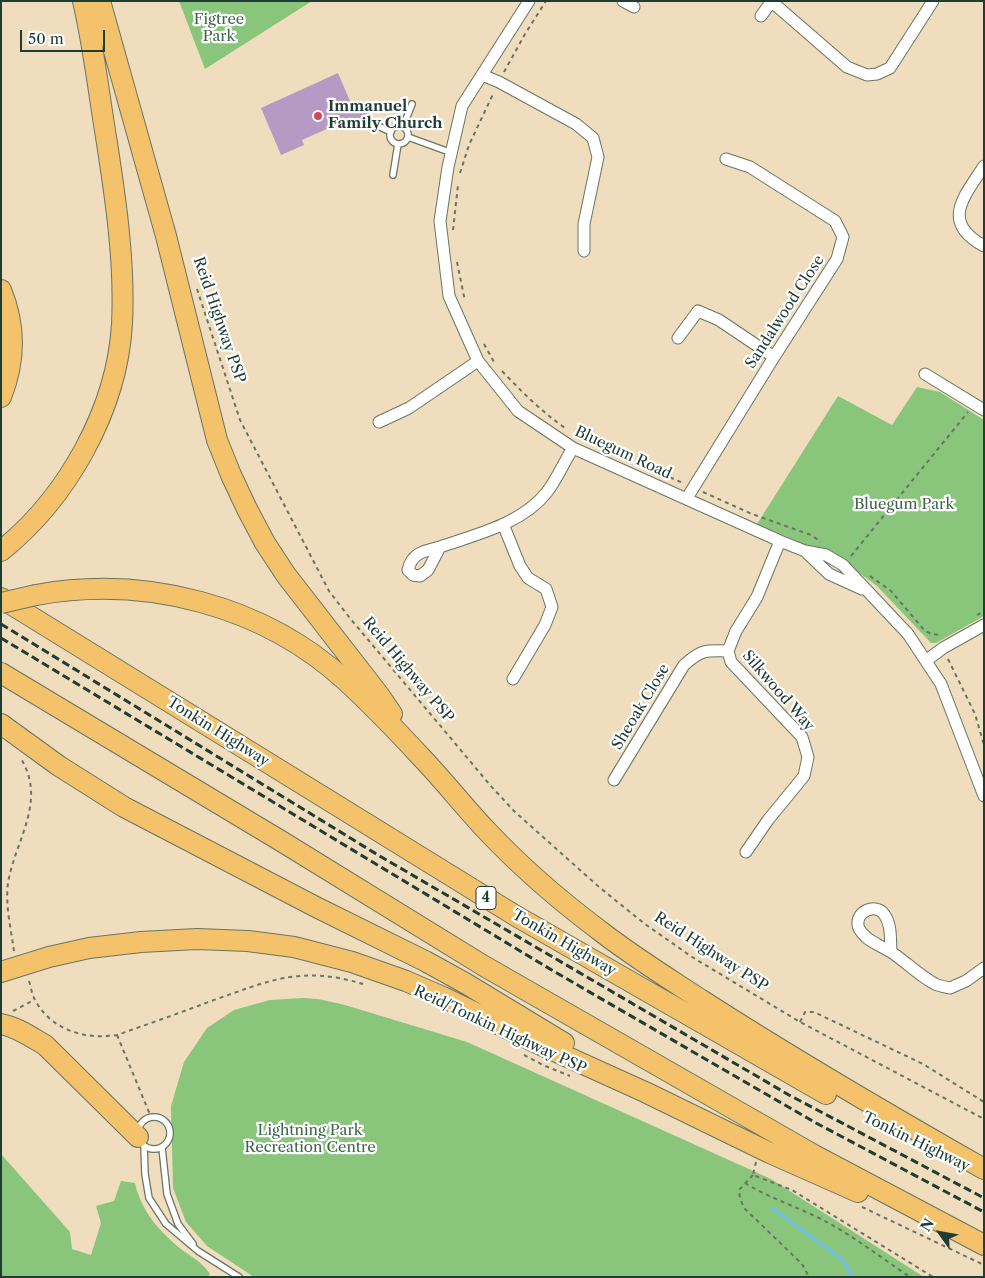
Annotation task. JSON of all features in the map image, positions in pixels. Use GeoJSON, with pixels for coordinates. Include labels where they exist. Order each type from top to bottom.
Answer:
{"type":"FeatureCollection","features":[{"type":"Feature","properties":{"kind":"highway"},"geometry":{"type":"LineString","coordinates":[[1,552],[44,510],[68,478],[88,442],[104,405],[115,366],[122,326],[123,285],[113,182],[83,1]]}},
{"type":"Feature","properties":{"kind":"highway"},"geometry":{"type":"LineString","coordinates":[[100,1],[166,236],[217,440],[231,475],[247,510],[286,574],[380,695],[419,755]]}},
{"type":"Feature","properties":{"kind":"highway"},"geometry":{"type":"LineString","coordinates":[[1,290],[11,321],[13,340],[10,369],[1,397]]}},
{"type":"Feature","properties":{"kind":"highway"},"geometry":{"type":"LineString","coordinates":[[1,603],[36,595],[84,589],[115,588],[146,591],[185,598],[237,614],[293,642],[319,659],[361,696],[419,755],[496,840],[561,900],[600,931],[640,960],[812,1070],[984,1169]]}},
{"type":"Feature","properties":{"kind":"highway","name":"Tonkin Highway"},"geometry":{"type":"LineString","coordinates":[[1,598],[516,916],[868,1119],[984,1175]]}},
{"type":"Feature","properties":{"kind":"highway"},"geometry":{"type":"LineString","coordinates":[[1,672],[484,966],[814,1155],[984,1246]]}},
{"type":"Feature","properties":{"kind":"highway"},"geometry":{"type":"LineString","coordinates":[[1,724],[59,766],[124,807],[449,974],[645,1092]]}},
{"type":"Feature","properties":{"kind":"highway"},"geometry":{"type":"LineString","coordinates":[[1,972],[49,957],[89,948],[149,941],[197,939],[248,941],[294,947],[352,962],[406,981],[645,1092],[770,1153],[984,1246]]}},
{"type":"Feature","properties":{"kind":"highway"},"geometry":{"type":"LineString","coordinates":[[4,1019],[45,1045],[141,1142]]}},
{"type":"Feature","properties":{"kind":"street","name":"Bluegum Road"},"geometry":{"type":"LineString","coordinates":[[529,1],[462,106],[448,167],[440,220],[449,296],[478,361],[518,411],[573,448],[780,541],[805,551],[826,555],[843,565],[908,634],[927,660],[941,684],[979,766],[984,796]]}},
{"type":"Feature","properties":{"kind":"street"},"geometry":{"type":"LineString","coordinates":[[623,1],[634,7]]}},
{"type":"Feature","properties":{"kind":"street"},"geometry":{"type":"LineString","coordinates":[[761,16],[771,2],[847,67],[867,75],[878,74],[890,68],[932,1]]}},
{"type":"Feature","properties":{"kind":"street"},"geometry":{"type":"LineString","coordinates":[[482,75],[499,82],[576,124],[593,138],[598,157],[584,224],[584,251]]}},
{"type":"Feature","properties":{"kind":"street","name":"Sandalwood Close"},"geometry":{"type":"LineString","coordinates":[[687,498],[774,356],[837,259],[843,236],[835,221],[750,168],[726,159]]}},
{"type":"Feature","properties":{"kind":"street"},"geometry":{"type":"LineString","coordinates":[[984,166],[963,198],[958,215],[962,229],[984,246]]}},
{"type":"Feature","properties":{"kind":"street"},"geometry":{"type":"LineString","coordinates":[[678,338],[698,311],[719,320],[774,356]]}},
{"type":"Feature","properties":{"kind":"street"},"geometry":{"type":"LineString","coordinates":[[378,422],[409,408],[478,361]]}},
{"type":"Feature","properties":{"kind":"street"},"geometry":{"type":"LineString","coordinates":[[925,374],[979,407]]}},
{"type":"Feature","properties":{"kind":"street"},"geometry":{"type":"LineString","coordinates":[[440,547],[504,524],[525,512],[546,492],[573,448]]}},
{"type":"Feature","properties":{"kind":"street"},"geometry":{"type":"LineString","coordinates":[[504,524],[520,566],[528,578],[546,589],[552,607],[546,625],[513,679]]}},
{"type":"Feature","properties":{"kind":"street","name":"Silkwood Way"},"geometry":{"type":"LineString","coordinates":[[746,852],[768,820],[804,776],[808,757],[802,737],[731,662],[728,651],[736,631],[757,597],[780,541]]}},
{"type":"Feature","properties":{"kind":"street"},"geometry":{"type":"LineString","coordinates":[[927,660],[943,648],[984,625]]}},
{"type":"Feature","properties":{"kind":"street","name":"Sheoak Close"},"geometry":{"type":"LineString","coordinates":[[614,780],[684,666],[696,654],[710,650],[728,651]]}},
{"type":"Feature","properties":{"kind":"street"},"geometry":{"type":"LineString","coordinates":[[891,952],[934,984],[950,988],[966,981],[984,968]]}},
{"type":"Feature","properties":{"kind":"lane"},"geometry":{"type":"LineString","coordinates":[[403,127],[412,104]]}},
{"type":"Feature","properties":{"kind":"lane"},"geometry":{"type":"LineString","coordinates":[[378,126],[392,132]]}},
{"type":"Feature","properties":{"kind":"lane"},"geometry":{"type":"LineString","coordinates":[[397,127],[403,127],[407,131],[408,137],[403,143],[398,144],[391,139],[392,132],[397,127]]}},
{"type":"Feature","properties":{"kind":"lane"},"geometry":{"type":"LineString","coordinates":[[408,137],[452,153]]}},
{"type":"Feature","properties":{"kind":"lane"},"geometry":{"type":"LineString","coordinates":[[393,175],[398,144]]}},
{"type":"Feature","properties":{"kind":"lane"},"geometry":{"type":"LineString","coordinates":[[141,1142],[153,1150],[162,1148],[169,1140],[170,1130],[165,1121],[156,1117],[150,1117],[142,1123],[138,1132],[149,1198],[166,1224],[198,1251],[239,1277]]}},
{"type":"Feature","properties":{"kind":"lane"},"geometry":{"type":"LineString","coordinates":[[162,1148],[167,1194],[178,1224],[198,1251]]}},
{"type":"Feature","properties":{"kind":"path"},"geometry":{"type":"LineString","coordinates":[[459,174],[469,145],[499,82],[525,34],[546,1]]}},
{"type":"Feature","properties":{"kind":"path"},"geometry":{"type":"LineString","coordinates":[[454,238],[453,228],[458,183]]}},
{"type":"Feature","properties":{"kind":"path"},"geometry":{"type":"LineString","coordinates":[[456,257],[465,304]]}},
{"type":"Feature","properties":{"kind":"path","name":"Reid Highway PSP"},"geometry":{"type":"LineString","coordinates":[[196,288],[240,420],[329,591],[514,811],[599,887],[645,924],[714,971],[800,1022],[984,1119]]}},
{"type":"Feature","properties":{"kind":"path"},"geometry":{"type":"LineString","coordinates":[[484,344],[496,365],[524,395],[547,415],[576,435],[601,447]]}},
{"type":"Feature","properties":{"kind":"path"},"geometry":{"type":"LineString","coordinates":[[848,560],[979,407]]}},
{"type":"Feature","properties":{"kind":"path"},"geometry":{"type":"LineString","coordinates":[[643,466],[752,514],[811,535],[826,545]]}},
{"type":"Feature","properties":{"kind":"path"},"geometry":{"type":"LineString","coordinates":[[870,576],[891,591],[926,631],[939,636],[946,632]]}},
{"type":"Feature","properties":{"kind":"path"},"geometry":{"type":"LineString","coordinates":[[976,615],[984,611]]}},
{"type":"Feature","properties":{"kind":"path"},"geometry":{"type":"LineString","coordinates":[[943,648],[974,714],[984,745]]}},
{"type":"Feature","properties":{"kind":"path"},"geometry":{"type":"LineString","coordinates":[[14,952],[9,921],[8,882],[29,819],[31,802],[29,778],[19,756]]}},
{"type":"Feature","properties":{"kind":"path"},"geometry":{"type":"LineString","coordinates":[[29,981],[34,1000],[46,1016],[59,1026],[74,1033],[106,1037],[117,1035],[252,986],[287,977],[308,975],[340,977],[368,985]]}},
{"type":"Feature","properties":{"kind":"path"},"geometry":{"type":"LineString","coordinates":[[4,1019],[34,1000]]}},
{"type":"Feature","properties":{"kind":"path"},"geometry":{"type":"LineString","coordinates":[[800,1022],[805,1012],[814,1012],[924,1064],[984,1102]]}},
{"type":"Feature","properties":{"kind":"path"},"geometry":{"type":"LineString","coordinates":[[117,1035],[150,1117]]}},
{"type":"Feature","properties":{"kind":"path","name":"Reid/Tonkin Highway PSP"},"geometry":{"type":"LineString","coordinates":[[518,1052],[542,1065],[570,1076]]}},
{"type":"Feature","properties":{"kind":"path"},"geometry":{"type":"LineString","coordinates":[[756,1160],[753,1175],[739,1190],[744,1208],[802,1264],[809,1277]]}},
{"type":"Feature","properties":{"kind":"path"},"geometry":{"type":"LineString","coordinates":[[753,1175],[792,1190],[933,1277]]}},
{"type":"Feature","properties":{"kind":"path"},"geometry":{"type":"LineString","coordinates":[[745,1183],[820,1218],[910,1277]]}},
{"type":"Feature","properties":{"kind":"path"},"geometry":{"type":"LineString","coordinates":[[861,1207],[984,1265]]}},
{"type":"Feature","properties":{"kind":"green space","name":"Figtree Park"},"geometry":{"type":"Polygon","coordinates":[[[179,1],[312,1],[205,69],[179,1]]]}},
{"type":"Feature","properties":{"kind":"green space","name":"Bluegum Park"},"geometry":{"type":"Polygon","coordinates":[[[917,387],[940,392],[984,420],[984,616],[936,643],[931,643],[877,586],[835,555],[820,551],[757,524],[838,396],[892,425],[917,387]]]}},
{"type":"Feature","properties":{"kind":"green space","name":"Lightning Park Recreation Centre"},"geometry":{"type":"Polygon","coordinates":[[[303,998],[345,1005],[467,1042],[771,1179],[924,1277],[254,1277],[207,1246],[186,1222],[173,1188],[171,1106],[184,1062],[207,1028],[234,1010],[270,1000],[303,998]]]}},
{"type":"Feature","properties":{"kind":"green space"},"geometry":{"type":"Polygon","coordinates":[[[1,1154],[70,1232],[72,1249],[91,1255],[101,1223],[96,1206],[114,1201],[121,1181],[135,1183],[142,1203],[152,1220],[210,1274],[208,1277],[1,1277],[1,1154]]]}},
{"type":"Feature","properties":{"kind":"building","name":"Immanuel Family Church"},"geometry":{"type":"Polygon","coordinates":[[[338,73],[353,108],[363,112],[368,110],[374,124],[362,130],[360,126],[347,120],[302,140],[304,145],[281,155],[261,108],[338,73]]]}},
{"type":"Feature","properties":{"kind":"waterway"},"geometry":{"type":"LineString","coordinates":[[772,1208],[843,1260],[853,1277]]}},
{"type":"Feature","properties":{"kind":"railway"},"geometry":{"type":"LineString","coordinates":[[1,624],[378,855],[789,1095],[984,1198]]}},
{"type":"Feature","properties":{"kind":"railway"},"geometry":{"type":"LineString","coordinates":[[1,638],[555,972],[816,1123],[984,1212]]}},
{"type":"Feature","properties":{"kind":"place","name":"Immanuel Family Church"},"geometry":{"type":"Point","coordinates":[318,116]}}]}
